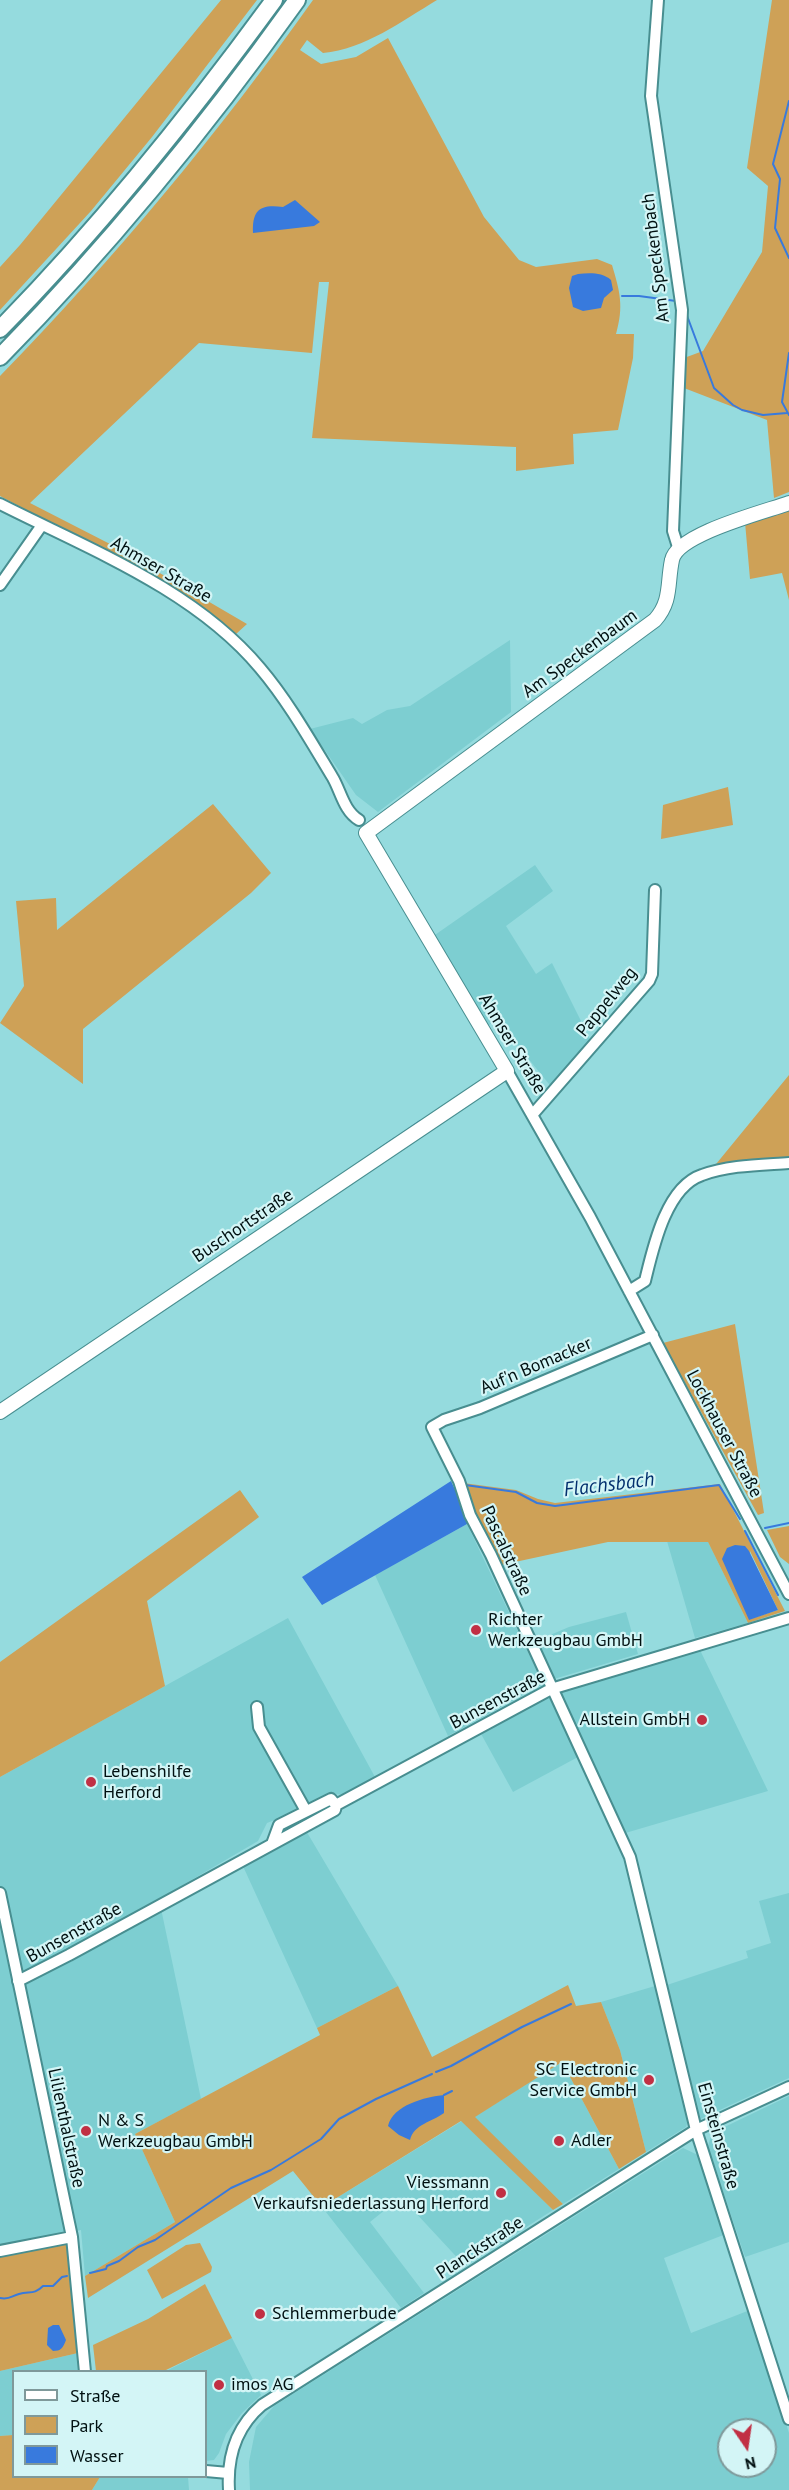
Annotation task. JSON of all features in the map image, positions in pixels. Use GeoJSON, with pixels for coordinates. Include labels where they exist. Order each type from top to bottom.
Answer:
{"type":"FeatureCollection","features":[{"type":"Feature","properties":{"kind":"highway"},"geometry":{"type":"LineString","coordinates":[[0,329],[61,266],[154,157],[274,0]]}},
{"type":"Feature","properties":{"kind":"highway"},"geometry":{"type":"LineString","coordinates":[[0,357],[166,171],[213,113],[297,0]]}},
{"type":"Feature","properties":{"kind":"main road"},"geometry":{"type":"LineString","coordinates":[[678,547],[706,532],[789,503]]}},
{"type":"Feature","properties":{"kind":"main road","name":"Am Speckenbaum"},"geometry":{"type":"LineString","coordinates":[[366,833],[655,620],[668,600],[672,560],[678,547]]}},
{"type":"Feature","properties":{"kind":"main road","name":"Ahmser Straße"},"geometry":{"type":"LineString","coordinates":[[366,833],[507,1071]]}},
{"type":"Feature","properties":{"kind":"main road","name":"Buschortstraße"},"geometry":{"type":"LineString","coordinates":[[0,1412],[507,1071]]}},
{"type":"Feature","properties":{"kind":"street","name":"Am Speckenbach"},"geometry":{"type":"LineString","coordinates":[[658,0],[651,96],[682,310],[673,531],[678,547]]}},
{"type":"Feature","properties":{"kind":"street","name":"Ahmser Straße"},"geometry":{"type":"LineString","coordinates":[[0,504],[175,595],[222,629],[277,689],[339,789],[352,805],[366,833]]}},
{"type":"Feature","properties":{"kind":"street"},"geometry":{"type":"LineString","coordinates":[[0,585],[42,525]]}},
{"type":"Feature","properties":{"kind":"street","name":"Pappelweg"},"geometry":{"type":"LineString","coordinates":[[533,1114],[649,981],[652,974],[655,890]]}},
{"type":"Feature","properties":{"kind":"street","name":"Ahmser Straße"},"geometry":{"type":"LineString","coordinates":[[507,1071],[533,1114],[629,1291]]}},
{"type":"Feature","properties":{"kind":"street"},"geometry":{"type":"LineString","coordinates":[[629,1291],[645,1281],[656,1237],[672,1204],[691,1181],[701,1175],[724,1170],[789,1163]]}},
{"type":"Feature","properties":{"kind":"street","name":"Lockhauser Straße"},"geometry":{"type":"LineString","coordinates":[[629,1291],[789,1594]]}},
{"type":"Feature","properties":{"kind":"street","name":"Auf'n Bomacker"},"geometry":{"type":"LineString","coordinates":[[432,1427],[444,1420],[480,1408],[653,1335]]}},
{"type":"Feature","properties":{"kind":"street","name":"Pascalstraße"},"geometry":{"type":"LineString","coordinates":[[432,1427],[459,1481],[470,1515],[491,1555],[630,1857]]}},
{"type":"Feature","properties":{"kind":"street","name":"Bunsenstraße"},"geometry":{"type":"LineString","coordinates":[[18,1981],[69,1956],[335,1810],[336,1805],[551,1689],[789,1618]]}},
{"type":"Feature","properties":{"kind":"street"},"geometry":{"type":"LineString","coordinates":[[257,1707],[259,1727],[306,1811]]}},
{"type":"Feature","properties":{"kind":"street","name":"Bunsenstraße"},"geometry":{"type":"LineString","coordinates":[[272,1844],[279,1825],[331,1799],[336,1805]]}},
{"type":"Feature","properties":{"kind":"street","name":"Einsteinstraße"},"geometry":{"type":"LineString","coordinates":[[630,1857],[696,2130],[789,2419]]}},
{"type":"Feature","properties":{"kind":"street","name":"Lilienthalstraße"},"geometry":{"type":"LineString","coordinates":[[0,1893],[72,2237],[85,2370]]}},
{"type":"Feature","properties":{"kind":"street","name":"Planckstraße"},"geometry":{"type":"LineString","coordinates":[[228,2473],[235,2442],[250,2416],[262,2405],[696,2130],[789,2087]]}},
{"type":"Feature","properties":{"kind":"street"},"geometry":{"type":"LineString","coordinates":[[0,2251],[72,2237]]}},
{"type":"Feature","properties":{"kind":"street"},"geometry":{"type":"LineString","coordinates":[[207,2471],[228,2473],[229,2490]]}},
{"type":"Feature","properties":{"kind":"shaded area"},"geometry":{"type":"Polygon","coordinates":[[[510,640],[511,712],[378,812],[356,795],[310,729],[353,718],[362,724],[387,710],[410,706],[510,640]]]}},
{"type":"Feature","properties":{"kind":"shaded area"},"geometry":{"type":"Polygon","coordinates":[[[535,865],[553,891],[506,926],[536,974],[552,963],[592,1043],[553,1089],[497,1020],[486,1027],[432,937],[535,865]]]}},
{"type":"Feature","properties":{"kind":"shaded area"},"geometry":{"type":"Polygon","coordinates":[[[467,1524],[543,1684],[448,1736],[375,1575],[467,1524]]]}},
{"type":"Feature","properties":{"kind":"shaded area"},"geometry":{"type":"Polygon","coordinates":[[[667,1541],[708,1542],[748,1623],[695,1638],[667,1541]]]}},
{"type":"Feature","properties":{"kind":"shaded area"},"geometry":{"type":"Polygon","coordinates":[[[626,1612],[638,1654],[554,1679],[536,1641],[569,1627],[626,1612]]]}},
{"type":"Feature","properties":{"kind":"shaded area"},"geometry":{"type":"Polygon","coordinates":[[[288,1618],[375,1777],[342,1795],[330,1793],[297,1811],[267,1823],[258,1841],[159,1899],[201,2099],[135,2134],[175,2222],[85,2276],[81,2230],[0,2247],[0,1777],[288,1618]]]}},
{"type":"Feature","properties":{"kind":"shaded area"},"geometry":{"type":"Polygon","coordinates":[[[700,1650],[768,1791],[622,1834],[560,1698],[562,1690],[700,1650]]]}},
{"type":"Feature","properties":{"kind":"shaded area"},"geometry":{"type":"Polygon","coordinates":[[[544,1697],[553,1700],[578,1757],[513,1792],[480,1732],[544,1697]]]}},
{"type":"Feature","properties":{"kind":"shaded area"},"geometry":{"type":"Polygon","coordinates":[[[305,1829],[398,1986],[317,2028],[242,1864],[305,1829]]]}},
{"type":"Feature","properties":{"kind":"shaded area"},"geometry":{"type":"Polygon","coordinates":[[[789,1893],[789,2078],[698,2120],[667,1985],[748,1958],[746,1951],[771,1943],[759,1901],[789,1893]]]}},
{"type":"Feature","properties":{"kind":"shaded area"},"geometry":{"type":"Polygon","coordinates":[[[655,1986],[689,2118],[686,2127],[646,2152],[620,2050],[601,2002],[655,1986]]]}},
{"type":"Feature","properties":{"kind":"shaded area"},"geometry":{"type":"Polygon","coordinates":[[[562,2062],[619,2169],[563,2204],[474,2117],[562,2062]]]}},
{"type":"Feature","properties":{"kind":"shaded area"},"geometry":{"type":"Polygon","coordinates":[[[789,2096],[789,2242],[745,2257],[708,2146],[712,2133],[789,2096]]]}},
{"type":"Feature","properties":{"kind":"shaded area"},"geometry":{"type":"Polygon","coordinates":[[[462,2121],[553,2210],[465,2266],[401,2197],[370,2222],[424,2293],[401,2308],[322,2207],[462,2121]]]}},
{"type":"Feature","properties":{"kind":"shaded area"},"geometry":{"type":"Polygon","coordinates":[[[683,2148],[700,2156],[726,2234],[664,2258],[691,2333],[750,2310],[789,2433],[789,2490],[250,2490],[249,2462],[256,2427],[274,2406],[683,2148]]]}},
{"type":"Feature","properties":{"kind":"shaded area"},"geometry":{"type":"Polygon","coordinates":[[[232,2338],[261,2395],[242,2413],[226,2434],[214,2460],[207,2461],[207,2370],[168,2370],[232,2338]]]}},
{"type":"Feature","properties":{"kind":"shaded area"},"geometry":{"type":"Polygon","coordinates":[[[78,2353],[80,2370],[12,2370],[12,2435],[0,2436],[0,2371],[78,2353]]]}},
{"type":"Feature","properties":{"kind":"shaded area"},"geometry":{"type":"Polygon","coordinates":[[[99,2478],[188,2478],[189,2490],[92,2490],[99,2478]]]}},
{"type":"Feature","properties":{"kind":"green space"},"geometry":{"type":"Polygon","coordinates":[[[221,0],[257,0],[152,137],[91,211],[0,310],[0,267],[221,0]]]}},
{"type":"Feature","properties":{"kind":"green space"},"geometry":{"type":"Polygon","coordinates":[[[313,0],[437,0],[383,33],[354,46],[323,53],[307,40],[300,50],[321,64],[356,57],[388,38],[484,217],[519,260],[536,267],[597,259],[612,265],[620,299],[620,315],[616,334],[634,334],[633,358],[618,430],[573,434],[574,464],[516,471],[516,447],[312,438],[329,282],[319,282],[312,353],[199,343],[30,503],[110,544],[247,624],[236,634],[183,593],[0,496],[0,376],[84,287],[164,194],[203,147],[313,0]]]}},
{"type":"Feature","properties":{"kind":"green space"},"geometry":{"type":"Polygon","coordinates":[[[772,0],[789,0],[789,492],[774,498],[767,420],[684,388],[684,358],[703,351],[762,252],[768,186],[747,168],[772,0]]]}},
{"type":"Feature","properties":{"kind":"green space"},"geometry":{"type":"Polygon","coordinates":[[[789,507],[789,600],[782,573],[750,579],[745,522],[789,507]]]}},
{"type":"Feature","properties":{"kind":"green space"},"geometry":{"type":"Polygon","coordinates":[[[728,787],[733,825],[661,839],[663,805],[728,787]]]}},
{"type":"Feature","properties":{"kind":"green space"},"geometry":{"type":"Polygon","coordinates":[[[213,804],[271,873],[251,893],[83,1029],[83,1084],[0,1023],[24,986],[16,901],[56,898],[57,930],[213,804]]]}},
{"type":"Feature","properties":{"kind":"green space"},"geometry":{"type":"Polygon","coordinates":[[[789,1075],[789,1158],[760,1160],[712,1169],[789,1075]]]}},
{"type":"Feature","properties":{"kind":"green space"},"geometry":{"type":"Polygon","coordinates":[[[735,1324],[764,1513],[758,1515],[663,1343],[735,1324]]]}},
{"type":"Feature","properties":{"kind":"green space"},"geometry":{"type":"Polygon","coordinates":[[[463,1483],[516,1490],[555,1503],[720,1484],[785,1611],[748,1623],[708,1542],[608,1542],[501,1565],[482,1526],[472,1512],[463,1483]],[[750,1551],[749,1619],[778,1610],[750,1551]]]}},
{"type":"Feature","properties":{"kind":"green space"},"geometry":{"type":"Polygon","coordinates":[[[240,1490],[259,1517],[147,1601],[165,1686],[0,1777],[0,1662],[240,1490]]]}},
{"type":"Feature","properties":{"kind":"green space"},"geometry":{"type":"Polygon","coordinates":[[[789,1526],[789,1564],[780,1557],[767,1530],[789,1526]]]}},
{"type":"Feature","properties":{"kind":"green space"},"geometry":{"type":"Polygon","coordinates":[[[568,1985],[576,2006],[601,2002],[620,2050],[646,2152],[619,2169],[562,2062],[475,2117],[563,2204],[553,2210],[461,2121],[322,2207],[293,2171],[88,2298],[85,2276],[175,2222],[135,2134],[320,2035],[317,2028],[398,1986],[432,2057],[568,1985]]]}},
{"type":"Feature","properties":{"kind":"green space"},"geometry":{"type":"Polygon","coordinates":[[[62,2243],[68,2246],[78,2353],[0,2371],[0,2256],[62,2243]]]}},
{"type":"Feature","properties":{"kind":"green space"},"geometry":{"type":"Polygon","coordinates":[[[200,2243],[212,2267],[211,2272],[162,2299],[147,2270],[186,2245],[200,2243]]]}},
{"type":"Feature","properties":{"kind":"green space"},"geometry":{"type":"Polygon","coordinates":[[[205,2284],[232,2338],[166,2370],[96,2370],[93,2345],[148,2319],[205,2284]]]}},
{"type":"Feature","properties":{"kind":"green space"},"geometry":{"type":"Polygon","coordinates":[[[12,2435],[12,2478],[99,2478],[92,2490],[0,2490],[0,2436],[12,2435]]]}},
{"type":"Feature","properties":{"kind":"water"},"geometry":{"type":"Polygon","coordinates":[[[295,200],[320,222],[314,226],[253,233],[254,219],[259,210],[268,207],[283,207],[295,200]]]}},
{"type":"Feature","properties":{"kind":"water"},"geometry":{"type":"Polygon","coordinates":[[[600,274],[611,280],[613,290],[604,298],[601,308],[583,311],[573,307],[569,288],[572,276],[600,274]]]}},
{"type":"Feature","properties":{"kind":"water"},"geometry":{"type":"Polygon","coordinates":[[[451,1481],[467,1516],[467,1524],[322,1605],[302,1577],[451,1481]]]}},
{"type":"Feature","properties":{"kind":"water"},"geometry":{"type":"Polygon","coordinates":[[[735,1545],[745,1546],[749,1551],[778,1610],[749,1620],[722,1559],[727,1548],[735,1545]]]}},
{"type":"Feature","properties":{"kind":"water"},"geometry":{"type":"Polygon","coordinates":[[[444,2095],[444,2113],[415,2130],[410,2140],[388,2126],[391,2119],[403,2107],[419,2100],[444,2095]]]}},
{"type":"Feature","properties":{"kind":"water"},"geometry":{"type":"Polygon","coordinates":[[[59,2325],[66,2340],[61,2348],[53,2351],[47,2345],[48,2328],[59,2325]]]}},
{"type":"Feature","properties":{"kind":"waterway"},"geometry":{"type":"LineString","coordinates":[[789,101],[773,164],[780,179],[775,228],[789,258]]}},
{"type":"Feature","properties":{"kind":"waterway"},"geometry":{"type":"LineString","coordinates":[[622,296],[676,301]]}},
{"type":"Feature","properties":{"kind":"waterway"},"geometry":{"type":"LineString","coordinates":[[686,313],[714,388],[742,410],[763,415],[787,413]]}},
{"type":"Feature","properties":{"kind":"waterway"},"geometry":{"type":"LineString","coordinates":[[789,353],[782,402],[789,415]]}},
{"type":"Feature","properties":{"kind":"waterway"},"geometry":{"type":"LineString","coordinates":[[403,1133],[420,1121]]}},
{"type":"Feature","properties":{"kind":"waterway"},"geometry":{"type":"LineString","coordinates":[[353,1167],[395,1138]]}},
{"type":"Feature","properties":{"kind":"waterway","name":"Flachsbach"},"geometry":{"type":"LineString","coordinates":[[465,1485],[516,1492],[537,1503],[555,1506],[719,1485],[740,1519]]}},
{"type":"Feature","properties":{"kind":"waterway","name":"Flachsbach"},"geometry":{"type":"LineString","coordinates":[[765,1528],[789,1523]]}},
{"type":"Feature","properties":{"kind":"waterway"},"geometry":{"type":"LineString","coordinates":[[745,1531],[778,1595]]}},
{"type":"Feature","properties":{"kind":"waterway"},"geometry":{"type":"LineString","coordinates":[[436,2072],[571,2004]]}},
{"type":"Feature","properties":{"kind":"waterway"},"geometry":{"type":"LineString","coordinates":[[90,2273],[106,2269],[107,2266],[119,2261],[138,2247],[155,2240],[231,2188],[271,2170],[321,2139],[339,2119],[376,2099],[432,2074]]}},
{"type":"Feature","properties":{"kind":"waterway"},"geometry":{"type":"LineString","coordinates":[[444,2095],[452,2091]]}},
{"type":"Feature","properties":{"kind":"waterway"},"geometry":{"type":"LineString","coordinates":[[0,2298],[34,2292],[43,2286],[53,2286],[62,2277],[67,2276]]}},
{"type":"Feature","properties":{"kind":"place","name":"Richter Werkzeugbau GmbH"},"geometry":{"type":"Point","coordinates":[476,1630]}},
{"type":"Feature","properties":{"kind":"place","name":"Allstein GmbH"},"geometry":{"type":"Point","coordinates":[702,1720]}},
{"type":"Feature","properties":{"kind":"place","name":"Lebenshilfe Herford"},"geometry":{"type":"Point","coordinates":[91,1782]}},
{"type":"Feature","properties":{"kind":"place","name":"SC Electronic Service GmbH"},"geometry":{"type":"Point","coordinates":[649,2080]}},
{"type":"Feature","properties":{"kind":"place","name":"N & S Werkzeugbau GmbH"},"geometry":{"type":"Point","coordinates":[86,2131]}},
{"type":"Feature","properties":{"kind":"place","name":"Adler"},"geometry":{"type":"Point","coordinates":[559,2141]}},
{"type":"Feature","properties":{"kind":"place","name":"Viessmann Verkaufsniederlassung Herford"},"geometry":{"type":"Point","coordinates":[501,2193]}},
{"type":"Feature","properties":{"kind":"place","name":"Schlemmerbude"},"geometry":{"type":"Point","coordinates":[260,2314]}},
{"type":"Feature","properties":{"kind":"place","name":"imos AG"},"geometry":{"type":"Point","coordinates":[219,2385]}}]}
